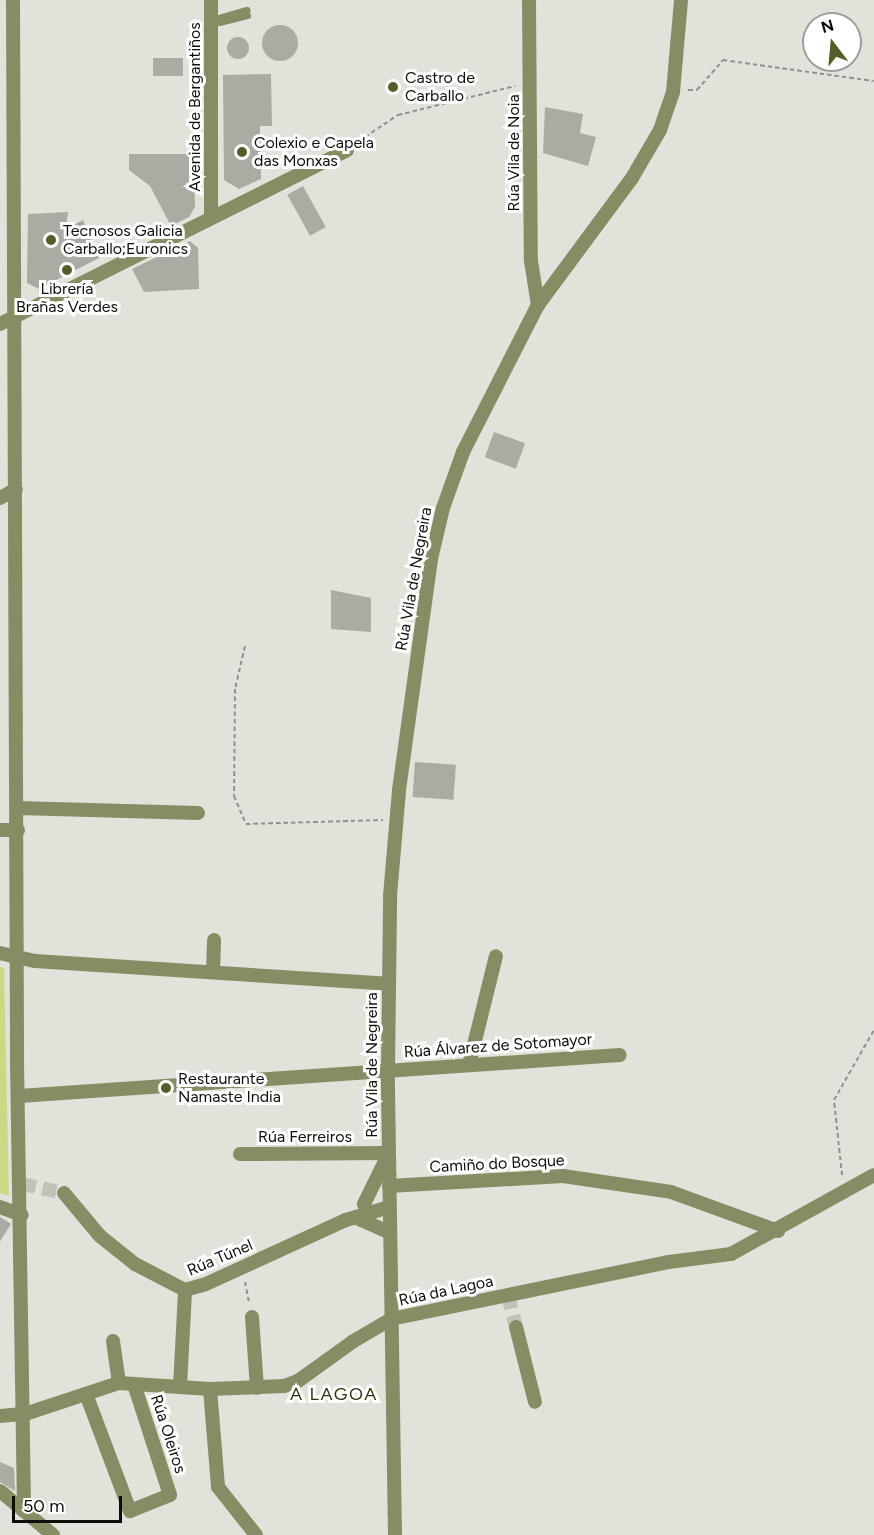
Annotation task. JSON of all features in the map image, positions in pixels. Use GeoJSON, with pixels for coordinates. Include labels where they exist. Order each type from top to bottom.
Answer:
{"type":"FeatureCollection","features":[{"type":"Feature","properties":{"kind":"street"},"geometry":{"type":"LineString","coordinates":[[13,0],[18,959],[25,1414],[24,1511]]}},
{"type":"Feature","properties":{"kind":"street","name":"Avenida de Bergantiños"},"geometry":{"type":"LineString","coordinates":[[211,0],[215,19],[212,215]]}},
{"type":"Feature","properties":{"kind":"street","name":"Rúa Vila de Noia"},"geometry":{"type":"LineString","coordinates":[[529,0],[531,261],[538,305]]}},
{"type":"Feature","properties":{"kind":"street","name":"Rúa Vila de Negreira"},"geometry":{"type":"LineString","coordinates":[[395,1535],[387,1070],[388,984],[396,819],[420,632],[443,508],[470,436],[538,305],[650,150],[669,109],[681,0]]}},
{"type":"Feature","properties":{"kind":"street"},"geometry":{"type":"LineString","coordinates":[[0,324],[212,215],[347,150]]}},
{"type":"Feature","properties":{"kind":"street"},"geometry":{"type":"LineString","coordinates":[[0,498],[16,489]]}},
{"type":"Feature","properties":{"kind":"street"},"geometry":{"type":"LineString","coordinates":[[18,808],[198,813]]}},
{"type":"Feature","properties":{"kind":"street"},"geometry":{"type":"LineString","coordinates":[[0,830],[18,830]]}},
{"type":"Feature","properties":{"kind":"street"},"geometry":{"type":"LineString","coordinates":[[213,971],[214,940]]}},
{"type":"Feature","properties":{"kind":"street"},"geometry":{"type":"LineString","coordinates":[[0,953],[18,959],[388,984]]}},
{"type":"Feature","properties":{"kind":"street"},"geometry":{"type":"LineString","coordinates":[[469,1065],[496,956]]}},
{"type":"Feature","properties":{"kind":"street","name":"Rúa Álvarez de Sotomayor"},"geometry":{"type":"LineString","coordinates":[[19,1096],[620,1055]]}},
{"type":"Feature","properties":{"kind":"street","name":"Rúa Ferreiros"},"geometry":{"type":"LineString","coordinates":[[370,1153],[381,1170]]}},
{"type":"Feature","properties":{"kind":"street","name":"Rúa Vila de Negreira"},"geometry":{"type":"LineString","coordinates":[[364,1204],[389,1153]]}},
{"type":"Feature","properties":{"kind":"street","name":"Rúa Ferreiros"},"geometry":{"type":"LineString","coordinates":[[240,1154],[389,1153]]}},
{"type":"Feature","properties":{"kind":"street","name":"Rúa da Lagoa"},"geometry":{"type":"LineString","coordinates":[[0,1416],[25,1414],[119,1383],[210,1389],[257,1388],[298,1381],[352,1342],[391,1319],[669,1262],[731,1254],[778,1231],[874,1175]]}},
{"type":"Feature","properties":{"kind":"street","name":"Camiño do Bosque"},"geometry":{"type":"LineString","coordinates":[[389,1197],[564,1176],[671,1192],[778,1231]]}},
{"type":"Feature","properties":{"kind":"street","name":"Rúa Túnel"},"geometry":{"type":"LineString","coordinates":[[64,1192],[100,1236],[135,1264],[185,1290],[352,1219],[389,1197]]}},
{"type":"Feature","properties":{"kind":"street","name":"Rúa Túnel"},"geometry":{"type":"LineString","coordinates":[[352,1219],[364,1204],[389,1197]]}},
{"type":"Feature","properties":{"kind":"street"},"geometry":{"type":"LineString","coordinates":[[0,1207],[22,1215]]}},
{"type":"Feature","properties":{"kind":"street"},"geometry":{"type":"LineString","coordinates":[[352,1219],[390,1233]]}},
{"type":"Feature","properties":{"kind":"street"},"geometry":{"type":"LineString","coordinates":[[180,1386],[185,1290]]}},
{"type":"Feature","properties":{"kind":"street"},"geometry":{"type":"LineString","coordinates":[[252,1317],[257,1388]]}},
{"type":"Feature","properties":{"kind":"street"},"geometry":{"type":"LineString","coordinates":[[516,1327],[535,1402]]}},
{"type":"Feature","properties":{"kind":"street"},"geometry":{"type":"LineString","coordinates":[[113,1341],[119,1383]]}},
{"type":"Feature","properties":{"kind":"street","name":"Rúa Oleiros"},"geometry":{"type":"LineString","coordinates":[[86,1394],[130,1511],[170,1495],[134,1384]]}},
{"type":"Feature","properties":{"kind":"street"},"geometry":{"type":"LineString","coordinates":[[210,1389],[218,1487],[256,1535]]}},
{"type":"Feature","properties":{"kind":"street"},"geometry":{"type":"LineString","coordinates":[[0,1491],[54,1535]]}},
{"type":"Feature","properties":{"kind":"lane"},"geometry":{"type":"LineString","coordinates":[[215,19],[219,22],[247,13]]}},
{"type":"Feature","properties":{"kind":"path"},"geometry":{"type":"LineString","coordinates":[[673,88],[697,90],[723,60],[874,81]]}},
{"type":"Feature","properties":{"kind":"path"},"geometry":{"type":"LineString","coordinates":[[347,150],[398,115],[515,87],[530,70]]}},
{"type":"Feature","properties":{"kind":"path"},"geometry":{"type":"LineString","coordinates":[[245,646],[235,689],[234,796],[246,824],[396,819]]}},
{"type":"Feature","properties":{"kind":"path"},"geometry":{"type":"LineString","coordinates":[[844,1193],[834,1100],[874,1030]]}},
{"type":"Feature","properties":{"kind":"path"},"geometry":{"type":"LineString","coordinates":[[242,1267],[252,1317]]}},
{"type":"Feature","properties":{"kind":"green space"},"geometry":{"type":"Polygon","coordinates":[[[0,967],[4,968],[9,1196],[0,1193],[0,967]]]}},
{"type":"Feature","properties":{"kind":"building"},"geometry":{"type":"Polygon","coordinates":[[[280,25],[292,31],[298,43],[292,55],[280,61],[268,55],[262,43],[268,31],[280,25]]]}},
{"type":"Feature","properties":{"kind":"building"},"geometry":{"type":"Polygon","coordinates":[[[238,37],[246,40],[249,48],[246,56],[238,59],[230,56],[227,48],[230,40],[238,37]]]}},
{"type":"Feature","properties":{"kind":"building"},"geometry":{"type":"Polygon","coordinates":[[[153,58],[183,58],[183,76],[153,76],[153,58]]]}},
{"type":"Feature","properties":{"kind":"building","name":"Colexio e Capela das Monxas"},"geometry":{"type":"Polygon","coordinates":[[[271,74],[272,126],[260,126],[261,179],[239,189],[224,180],[223,75],[271,74]]]}},
{"type":"Feature","properties":{"kind":"building"},"geometry":{"type":"Polygon","coordinates":[[[545,107],[583,114],[580,133],[596,137],[588,166],[543,153],[545,107]]]}},
{"type":"Feature","properties":{"kind":"building"},"geometry":{"type":"Polygon","coordinates":[[[129,154],[194,154],[195,207],[189,217],[171,226],[150,186],[129,170],[129,154]]]}},
{"type":"Feature","properties":{"kind":"building"},"geometry":{"type":"Polygon","coordinates":[[[303,186],[326,227],[310,236],[287,195],[303,186]]]}},
{"type":"Feature","properties":{"kind":"building"},"geometry":{"type":"Polygon","coordinates":[[[68,212],[66,229],[83,220],[99,258],[39,289],[27,283],[28,214],[68,212]]]}},
{"type":"Feature","properties":{"kind":"building"},"geometry":{"type":"Polygon","coordinates":[[[190,241],[198,248],[199,289],[144,292],[132,269],[190,241]]]}},
{"type":"Feature","properties":{"kind":"building"},"geometry":{"type":"Polygon","coordinates":[[[494,432],[525,443],[516,469],[485,457],[494,432]]]}},
{"type":"Feature","properties":{"kind":"building"},"geometry":{"type":"Polygon","coordinates":[[[331,590],[371,598],[371,632],[331,629],[331,590]]]}},
{"type":"Feature","properties":{"kind":"building"},"geometry":{"type":"Polygon","coordinates":[[[415,762],[456,765],[453,800],[413,797],[415,762]]]}},
{"type":"Feature","properties":{"kind":"building"},"geometry":{"type":"Polygon","coordinates":[[[0,1217],[11,1224],[0,1242],[0,1217]]]}},
{"type":"Feature","properties":{"kind":"building"},"geometry":{"type":"Polygon","coordinates":[[[0,1462],[14,1468],[15,1491],[0,1482],[0,1462]]]}},
{"type":"Feature","properties":{"kind":"tunnel"},"geometry":{"type":"LineString","coordinates":[[22,1184],[64,1193]]}},
{"type":"Feature","properties":{"kind":"tunnel"},"geometry":{"type":"LineString","coordinates":[[508,1295],[516,1327]]}},
{"type":"Feature","properties":{"kind":"place","name":"Castro de Carballo"},"geometry":{"type":"Point","coordinates":[393,87]}},
{"type":"Feature","properties":{"kind":"place","name":"Colexio e Capela das Monxas"},"geometry":{"type":"Point","coordinates":[242,152]}},
{"type":"Feature","properties":{"kind":"place","name":"Tecnosos Galicia Carballo;Euronics"},"geometry":{"type":"Point","coordinates":[51,240]}},
{"type":"Feature","properties":{"kind":"place","name":"Librería Brañas Verdes"},"geometry":{"type":"Point","coordinates":[67,270]}},
{"type":"Feature","properties":{"kind":"place","name":"Restaurante Namaste India"},"geometry":{"type":"Point","coordinates":[166,1088]}},
{"type":"Feature","properties":{"kind":"district","name":"A LAGOA"},"geometry":{"type":"Point","coordinates":[334,1394]}}]}
